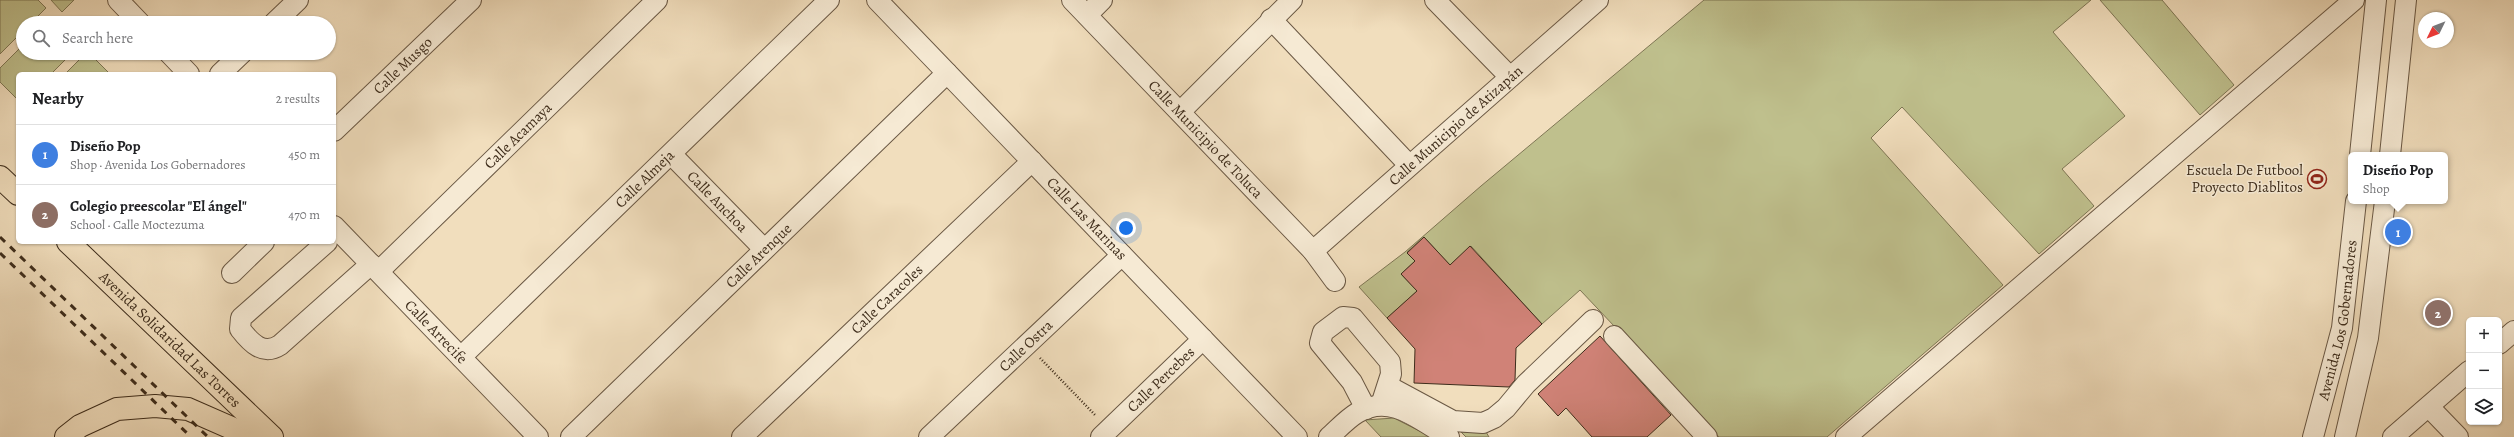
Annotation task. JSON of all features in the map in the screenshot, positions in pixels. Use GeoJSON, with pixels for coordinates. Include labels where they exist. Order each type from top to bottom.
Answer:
{"type":"FeatureCollection","features":[{"type":"Feature","properties":{"kind":"main road"},"geometry":{"type":"LineString","coordinates":[[0,177],[16,192]]}},
{"type":"Feature","properties":{"kind":"main road","name":"Avenida Solidaridad Las Torres"},"geometry":{"type":"LineString","coordinates":[[70,244],[272,437]]}},
{"type":"Feature","properties":{"kind":"main road"},"geometry":{"type":"LineString","coordinates":[[66,437],[80,426],[117,409],[155,406],[188,409],[252,437]]}},
{"type":"Feature","properties":{"kind":"street"},"geometry":{"type":"LineString","coordinates":[[118,0],[133,16]]}},
{"type":"Feature","properties":{"kind":"street"},"geometry":{"type":"LineString","coordinates":[[281,16],[298,0]]}},
{"type":"Feature","properties":{"kind":"street","name":"Calle Musgo"},"geometry":{"type":"LineString","coordinates":[[336,130],[471,0]]}},
{"type":"Feature","properties":{"kind":"street","name":"Calle Acamaya"},"geometry":{"type":"LineString","coordinates":[[322,244],[241,318],[240,329],[258,348],[272,350],[280,345],[375,267],[657,0]]}},
{"type":"Feature","properties":{"kind":"street","name":"Calle Almeja"},"geometry":{"type":"LineString","coordinates":[[462,357],[672,155],[829,0]]}},
{"type":"Feature","properties":{"kind":"street","name":"Calle Las Marinas"},"geometry":{"type":"LineString","coordinates":[[877,0],[1297,437]]}},
{"type":"Feature","properties":{"kind":"street","name":"Calle Municipio de Toluca"},"geometry":{"type":"LineString","coordinates":[[1072,0],[1313,251],[1335,281]]}},
{"type":"Feature","properties":{"kind":"street"},"geometry":{"type":"LineString","coordinates":[[1087,15],[1102,0]]}},
{"type":"Feature","properties":{"kind":"street"},"geometry":{"type":"LineString","coordinates":[[1180,112],[1292,0]]}},
{"type":"Feature","properties":{"kind":"street"},"geometry":{"type":"LineString","coordinates":[[1435,0],[1510,77]]}},
{"type":"Feature","properties":{"kind":"street","name":"Calle Municipio de Atizapán"},"geometry":{"type":"LineString","coordinates":[[1313,251],[1598,0]]}},
{"type":"Feature","properties":{"kind":"street"},"geometry":{"type":"LineString","coordinates":[[1846,437],[2354,0]]}},
{"type":"Feature","properties":{"kind":"street"},"geometry":{"type":"LineString","coordinates":[[2360,152],[2376,0]]}},
{"type":"Feature","properties":{"kind":"street"},"geometry":{"type":"LineString","coordinates":[[2390,152],[2406,0]]}},
{"type":"Feature","properties":{"kind":"street"},"geometry":{"type":"LineString","coordinates":[[1271,20],[1409,165]]}},
{"type":"Feature","properties":{"kind":"street"},"geometry":{"type":"LineString","coordinates":[[176,60],[187,72]]}},
{"type":"Feature","properties":{"kind":"street"},"geometry":{"type":"LineString","coordinates":[[222,72],[235,60]]}},
{"type":"Feature","properties":{"kind":"street","name":"Calle Arenque"},"geometry":{"type":"LineString","coordinates":[[571,437],[947,73]]}},
{"type":"Feature","properties":{"kind":"street","name":"Calle Anchoa"},"geometry":{"type":"LineString","coordinates":[[672,155],[764,249]]}},
{"type":"Feature","properties":{"kind":"street","name":"Calle Caracoles"},"geometry":{"type":"LineString","coordinates":[[742,437],[1032,161]]}},
{"type":"Feature","properties":{"kind":"street","name":"Avenida Los Gobernadores"},"geometry":{"type":"LineString","coordinates":[[2313,437],[2342,328],[2356,204]]}},
{"type":"Feature","properties":{"kind":"street","name":"Avenida Los Gobernadores"},"geometry":{"type":"LineString","coordinates":[[2345,437],[2368,338],[2385,204]]}},
{"type":"Feature","properties":{"kind":"street","name":"Calle Arrecife"},"geometry":{"type":"LineString","coordinates":[[336,236],[375,267],[538,437]]}},
{"type":"Feature","properties":{"kind":"street"},"geometry":{"type":"LineString","coordinates":[[232,273],[262,244]]}},
{"type":"Feature","properties":{"kind":"street","name":"Calle Ostra"},"geometry":{"type":"LineString","coordinates":[[929,437],[1122,255]]}},
{"type":"Feature","properties":{"kind":"street"},"geometry":{"type":"LineString","coordinates":[[1344,317],[1353,318],[1390,362],[1391,374],[1388,386],[1374,407],[1320,343],[1323,332],[1344,317]]}},
{"type":"Feature","properties":{"kind":"street"},"geometry":{"type":"LineString","coordinates":[[1388,386],[1453,422],[1483,423],[1494,418],[1506,408],[1526,384],[1593,320]]}},
{"type":"Feature","properties":{"kind":"street"},"geometry":{"type":"LineString","coordinates":[[2502,341],[2514,331]]}},
{"type":"Feature","properties":{"kind":"street"},"geometry":{"type":"LineString","coordinates":[[1614,336],[1707,437]]}},
{"type":"Feature","properties":{"kind":"street","name":"Calle Percebes"},"geometry":{"type":"LineString","coordinates":[[1105,433],[1203,339]]}},
{"type":"Feature","properties":{"kind":"street"},"geometry":{"type":"LineString","coordinates":[[2392,437],[2429,407],[2466,374]]}},
{"type":"Feature","properties":{"kind":"street"},"geometry":{"type":"LineString","coordinates":[[1329,437],[1356,413],[1374,407],[1403,409],[1449,437]]}},
{"type":"Feature","properties":{"kind":"street"},"geometry":{"type":"LineString","coordinates":[[2429,407],[2458,437]]}},
{"type":"Feature","properties":{"kind":"path"},"geometry":{"type":"LineString","coordinates":[[1027,345],[1105,433]]}},
{"type":"Feature","properties":{"kind":"green space"},"geometry":{"type":"Polygon","coordinates":[[[0,0],[38,0],[46,8],[38,16],[16,16],[16,38],[0,54],[0,0]]]}},
{"type":"Feature","properties":{"kind":"green space"},"geometry":{"type":"Polygon","coordinates":[[[51,0],[74,0],[62,12],[51,0]]]}},
{"type":"Feature","properties":{"kind":"green space"},"geometry":{"type":"Polygon","coordinates":[[[1704,0],[2091,0],[2053,32],[2125,116],[2062,169],[2094,206],[2039,254],[1902,107],[1871,138],[2003,285],[1827,437],[1719,437],[1580,290],[1542,324],[1471,246],[1450,265],[1424,237],[1407,252],[1415,261],[1401,274],[1417,291],[1387,318],[1359,287],[1405,252],[1481,186],[1704,0]]]}},
{"type":"Feature","properties":{"kind":"green space"},"geometry":{"type":"Polygon","coordinates":[[[2100,0],[2162,0],[2234,85],[2200,115],[2100,0]]]}},
{"type":"Feature","properties":{"kind":"green space"},"geometry":{"type":"Polygon","coordinates":[[[16,52],[16,60],[65,60],[53,72],[16,72],[16,98],[0,82],[0,68],[16,52]]]}},
{"type":"Feature","properties":{"kind":"green space"},"geometry":{"type":"Polygon","coordinates":[[[79,60],[96,60],[108,72],[67,72],[79,60]]]}},
{"type":"Feature","properties":{"kind":"green space"},"geometry":{"type":"Polygon","coordinates":[[[1394,418],[1431,437],[1381,437],[1365,420],[1394,418]]]}},
{"type":"Feature","properties":{"kind":"green space"},"geometry":{"type":"Polygon","coordinates":[[[1461,432],[1486,432],[1489,437],[1466,437],[1461,432]]]}},
{"type":"Feature","properties":{"kind":"building"},"geometry":{"type":"Polygon","coordinates":[[[1424,237],[1450,265],[1470,246],[1542,324],[1516,348],[1515,380],[1509,387],[1414,383],[1415,349],[1387,318],[1417,291],[1401,274],[1415,261],[1407,253],[1424,237]]]}},
{"type":"Feature","properties":{"kind":"building"},"geometry":{"type":"Polygon","coordinates":[[[1600,336],[1671,415],[1647,437],[1592,437],[1566,408],[1558,416],[1538,394],[1600,336]]]}},
{"type":"Feature","properties":{"kind":"railway"},"geometry":{"type":"LineString","coordinates":[[0,237],[208,437]]}},
{"type":"Feature","properties":{"kind":"railway"},"geometry":{"type":"LineString","coordinates":[[0,253],[191,437]]}},
{"type":"Feature","properties":{"kind":"place","name":"Escuela De Futbool Proyecto Diablitos"},"geometry":{"type":"Point","coordinates":[2317,179]}},
{"type":"Feature","properties":{"kind":"place","name":"Diseño Pop"},"geometry":{"type":"Point","coordinates":[2398,232]}},
{"type":"Feature","properties":{"kind":"place","name":"Colegio preescolar \"El ángel\""},"geometry":{"type":"Point","coordinates":[2438,313]}}]}
